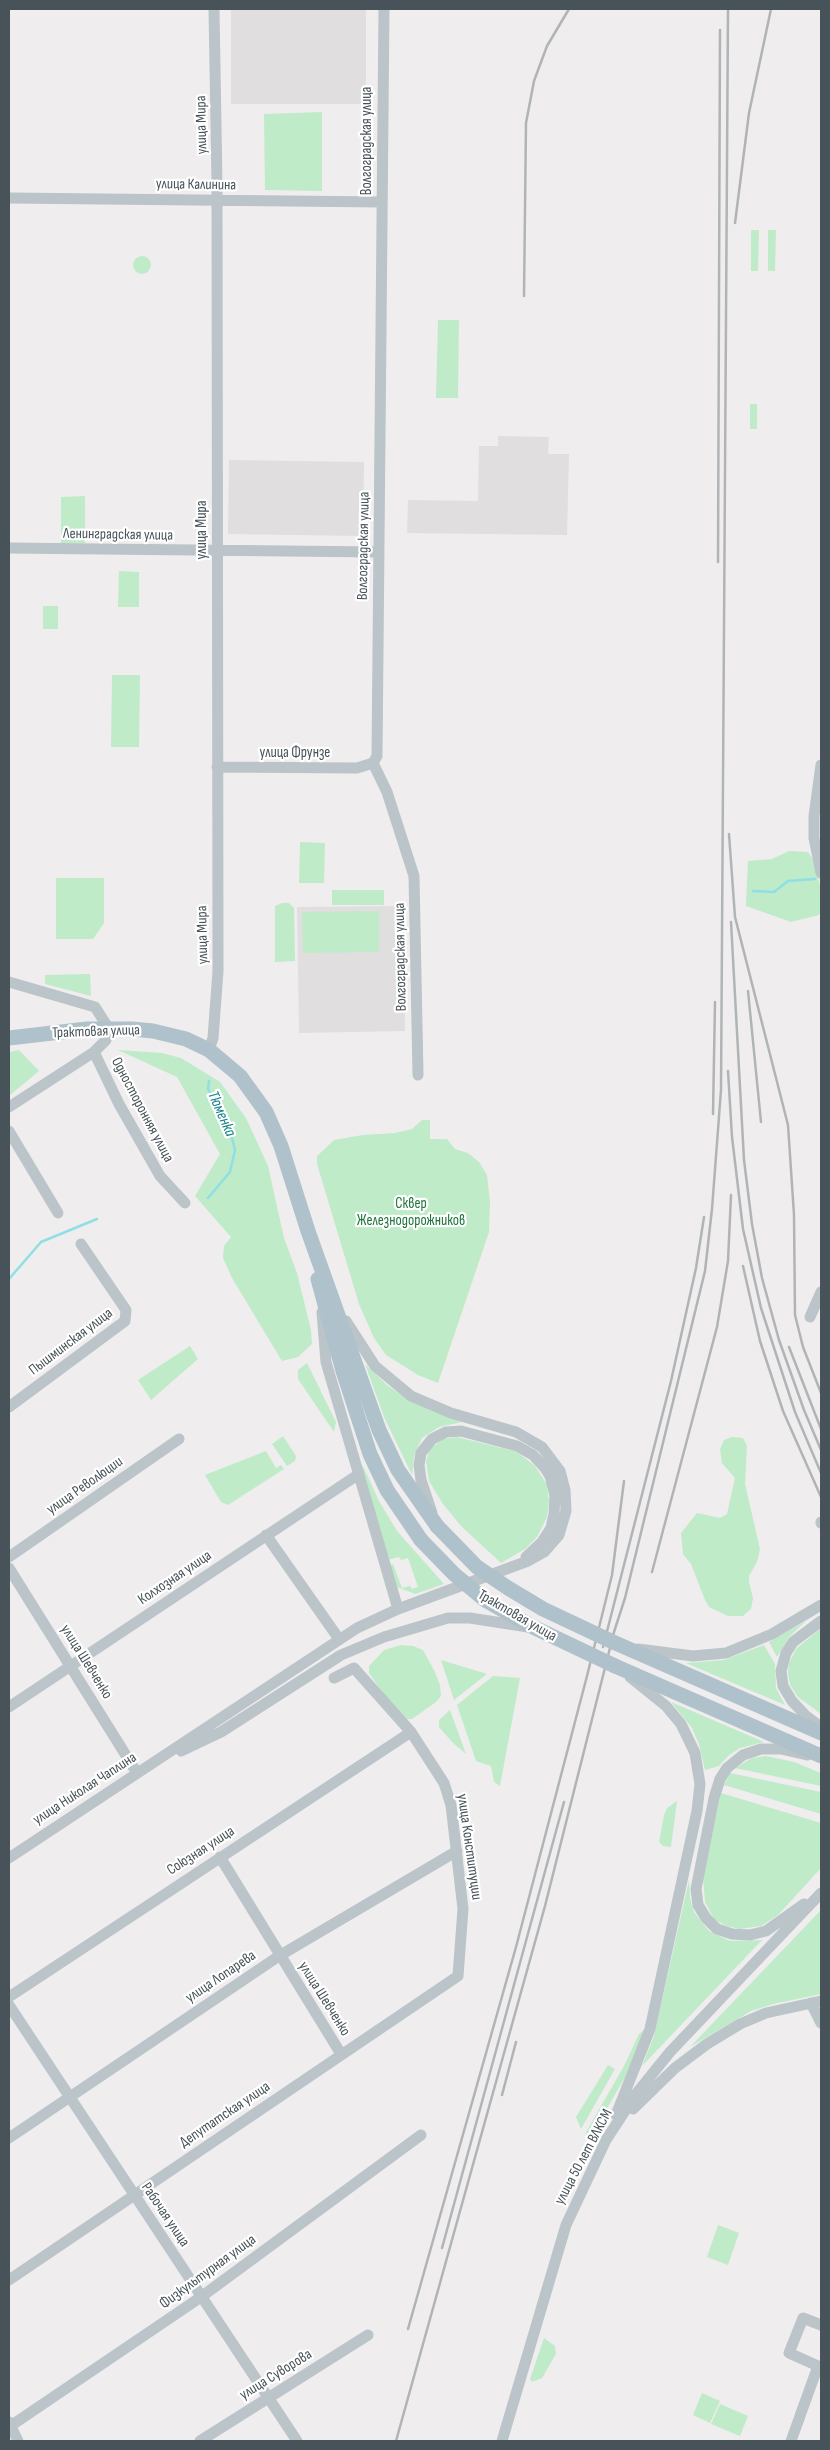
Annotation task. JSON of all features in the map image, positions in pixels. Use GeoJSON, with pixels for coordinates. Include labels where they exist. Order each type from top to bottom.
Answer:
{"type":"FeatureCollection","features":[{"type":"Feature","properties":{"kind":"main road","name":"Трактовая улица"},"geometry":{"type":"LineString","coordinates":[[9,1038],[69,1031],[109,1029],[132,1029],[162,1033],[186,1039],[209,1050],[240,1076],[266,1112],[281,1146],[308,1231],[370,1454],[387,1490],[421,1540],[466,1586],[485,1600],[533,1628],[821,1758]]}},
{"type":"Feature","properties":{"kind":"main road","name":"Трактовая улица"},"geometry":{"type":"LineString","coordinates":[[327,1298],[382,1438],[402,1476],[437,1526],[470,1560],[508,1588],[543,1609],[623,1647],[821,1733]]}},
{"type":"Feature","properties":{"kind":"street","name":"улица Мира"},"geometry":{"type":"LineString","coordinates":[[209,1050],[213,1038],[218,971],[217,200],[214,9]]}},
{"type":"Feature","properties":{"kind":"street","name":"Волгоградская улица"},"geometry":{"type":"LineString","coordinates":[[384,9],[378,720],[377,756],[373,763],[387,792],[414,876],[418,1075]]}},
{"type":"Feature","properties":{"kind":"street","name":"улица Калинина"},"geometry":{"type":"LineString","coordinates":[[9,198],[382,202]]}},
{"type":"Feature","properties":{"kind":"street","name":"Ленинградская улица"},"geometry":{"type":"LineString","coordinates":[[9,548],[378,552]]}},
{"type":"Feature","properties":{"kind":"street","name":"улица Фрунзе"},"geometry":{"type":"LineString","coordinates":[[217,767],[357,768],[373,763]]}},
{"type":"Feature","properties":{"kind":"street"},"geometry":{"type":"LineString","coordinates":[[821,770],[814,816],[814,838],[821,873]]}},
{"type":"Feature","properties":{"kind":"street"},"geometry":{"type":"LineString","coordinates":[[9,982],[95,1007],[109,1029],[106,1040],[94,1052],[9,1107]]}},
{"type":"Feature","properties":{"kind":"street","name":"Односторонняя улица"},"geometry":{"type":"LineString","coordinates":[[94,1052],[119,1104],[160,1176],[185,1203]]}},
{"type":"Feature","properties":{"kind":"street"},"geometry":{"type":"LineString","coordinates":[[9,1131],[58,1213]]}},
{"type":"Feature","properties":{"kind":"street","name":"Пышминская улица"},"geometry":{"type":"LineString","coordinates":[[9,1407],[122,1324],[127,1317],[126,1310],[81,1244]]}},
{"type":"Feature","properties":{"kind":"street"},"geometry":{"type":"LineString","coordinates":[[810,1317],[821,1292]]}},
{"type":"Feature","properties":{"kind":"street"},"geometry":{"type":"LineString","coordinates":[[327,1298],[326,1362],[398,1609]]}},
{"type":"Feature","properties":{"kind":"street"},"geometry":{"type":"LineString","coordinates":[[154,1762],[339,1639],[398,1609],[514,1567],[544,1552],[559,1535],[564,1519],[566,1501],[563,1480],[556,1464],[542,1447],[528,1437],[433,1406],[400,1388],[370,1361],[327,1298]]}},
{"type":"Feature","properties":{"kind":"street"},"geometry":{"type":"LineString","coordinates":[[437,1526],[419,1472],[422,1453],[432,1438],[446,1432],[461,1431],[507,1442],[525,1450],[539,1460],[550,1476],[555,1495],[554,1514],[551,1528],[542,1542],[514,1567]]}},
{"type":"Feature","properties":{"kind":"street","name":"улица Революции"},"geometry":{"type":"LineString","coordinates":[[9,1557],[179,1439]]}},
{"type":"Feature","properties":{"kind":"street","name":"Колхозная улица"},"geometry":{"type":"LineString","coordinates":[[9,1708],[359,1474]]}},
{"type":"Feature","properties":{"kind":"street"},"geometry":{"type":"LineString","coordinates":[[266,1535],[339,1639]]}},
{"type":"Feature","properties":{"kind":"street","name":"улица Шевченко"},"geometry":{"type":"LineString","coordinates":[[9,1568],[137,1773]]}},
{"type":"Feature","properties":{"kind":"street"},"geometry":{"type":"LineString","coordinates":[[623,1647],[693,1656],[726,1653],[764,1638],[821,1605]]}},
{"type":"Feature","properties":{"kind":"street"},"geometry":{"type":"LineString","coordinates":[[154,1762],[222,1732],[318,1669],[362,1646],[424,1624],[448,1618],[470,1618],[533,1628]]}},
{"type":"Feature","properties":{"kind":"street"},"geometry":{"type":"LineString","coordinates":[[821,1621],[793,1642],[786,1654],[781,1670],[783,1686],[792,1701],[806,1716],[821,1727]]}},
{"type":"Feature","properties":{"kind":"street"},"geometry":{"type":"LineString","coordinates":[[606,2140],[650,2029],[699,1799],[700,1774],[695,1753],[681,1724],[666,1706],[615,1666]]}},
{"type":"Feature","properties":{"kind":"street","name":"улица Конституции"},"geometry":{"type":"LineString","coordinates":[[334,1678],[354,1668],[411,1732],[444,1783],[451,1806],[463,1909],[458,1976]]}},
{"type":"Feature","properties":{"kind":"street","name":"Союзная улица"},"geometry":{"type":"LineString","coordinates":[[9,1997],[411,1732]]}},
{"type":"Feature","properties":{"kind":"street"},"geometry":{"type":"LineString","coordinates":[[821,1758],[770,1748],[748,1752],[732,1762],[723,1773],[717,1787],[697,1877],[696,1897],[702,1912],[712,1925],[732,1934],[750,1935],[766,1931],[821,1892]]}},
{"type":"Feature","properties":{"kind":"street","name":"улица Николая Чаплина"},"geometry":{"type":"LineString","coordinates":[[9,1858],[154,1762]]}},
{"type":"Feature","properties":{"kind":"street","name":"улица Лопарева"},"geometry":{"type":"LineString","coordinates":[[9,2138],[279,1956],[457,1851]]}},
{"type":"Feature","properties":{"kind":"street","name":"улица Шевченко"},"geometry":{"type":"LineString","coordinates":[[220,1857],[279,1956],[341,2054]]}},
{"type":"Feature","properties":{"kind":"street","name":"улица 50 лет ВЛКСМ"},"geometry":{"type":"LineString","coordinates":[[502,2441],[566,2225],[606,2140],[636,2094],[670,2052],[821,1892]]}},
{"type":"Feature","properties":{"kind":"street","name":"Депутатская улица"},"geometry":{"type":"LineString","coordinates":[[9,2280],[458,1976]]}},
{"type":"Feature","properties":{"kind":"street"},"geometry":{"type":"LineString","coordinates":[[614,2128],[675,2068],[713,2040],[740,2024],[766,2013],[816,2002],[821,2022]]}},
{"type":"Feature","properties":{"kind":"street","name":"Рабочая улица"},"geometry":{"type":"LineString","coordinates":[[9,2005],[296,2441]]}},
{"type":"Feature","properties":{"kind":"street","name":"Физкультурная улица"},"geometry":{"type":"LineString","coordinates":[[9,2425],[201,2296],[421,2135]]}},
{"type":"Feature","properties":{"kind":"street"},"geometry":{"type":"LineString","coordinates":[[791,2441],[818,2366],[789,2353],[803,2318],[821,2325]]}},
{"type":"Feature","properties":{"kind":"street","name":"улица Суворова"},"geometry":{"type":"LineString","coordinates":[[200,2441],[368,2334]]}},
{"type":"Feature","properties":{"kind":"street"},"geometry":{"type":"LineString","coordinates":[[9,2425],[18,2441]]}},
{"type":"Feature","properties":{"kind":"shaded area"},"geometry":{"type":"Polygon","coordinates":[[[231,9],[366,9],[366,104],[231,104],[231,9]]]}},
{"type":"Feature","properties":{"kind":"shaded area"},"geometry":{"type":"Polygon","coordinates":[[[498,436],[549,437],[548,454],[569,454],[567,535],[407,533],[408,500],[478,501],[479,446],[498,446],[498,436]]]}},
{"type":"Feature","properties":{"kind":"shaded area"},"geometry":{"type":"Polygon","coordinates":[[[229,460],[364,462],[363,536],[228,534],[229,460]]]}},
{"type":"Feature","properties":{"kind":"shaded area"},"geometry":{"type":"Polygon","coordinates":[[[403,906],[405,1031],[299,1033],[297,907],[403,906]]]}},
{"type":"Feature","properties":{"kind":"green space"},"geometry":{"type":"Polygon","coordinates":[[[322,112],[322,191],[265,190],[264,114],[322,112]]]}},
{"type":"Feature","properties":{"kind":"green space"},"geometry":{"type":"Polygon","coordinates":[[[751,230],[759,230],[758,271],[751,271],[751,230]]]}},
{"type":"Feature","properties":{"kind":"green space"},"geometry":{"type":"Polygon","coordinates":[[[768,230],[776,230],[775,271],[768,271],[768,230]]]}},
{"type":"Feature","properties":{"kind":"green space"},"geometry":{"type":"Polygon","coordinates":[[[142,256],[148,259],[151,265],[148,271],[142,274],[136,271],[133,265],[136,259],[142,256]]]}},
{"type":"Feature","properties":{"kind":"green space"},"geometry":{"type":"Polygon","coordinates":[[[438,320],[459,320],[458,398],[436,398],[438,320]]]}},
{"type":"Feature","properties":{"kind":"green space"},"geometry":{"type":"Polygon","coordinates":[[[750,404],[757,404],[757,429],[750,429],[750,404]]]}},
{"type":"Feature","properties":{"kind":"green space"},"geometry":{"type":"Polygon","coordinates":[[[85,496],[85,543],[61,544],[61,497],[85,496]]]}},
{"type":"Feature","properties":{"kind":"green space"},"geometry":{"type":"Polygon","coordinates":[[[119,571],[139,572],[139,607],[118,607],[119,571]]]}},
{"type":"Feature","properties":{"kind":"green space"},"geometry":{"type":"Polygon","coordinates":[[[43,606],[58,606],[58,629],[43,629],[43,606]]]}},
{"type":"Feature","properties":{"kind":"green space"},"geometry":{"type":"Polygon","coordinates":[[[112,675],[140,675],[139,747],[111,747],[112,675]]]}},
{"type":"Feature","properties":{"kind":"green space"},"geometry":{"type":"Polygon","coordinates":[[[300,842],[325,843],[324,883],[299,883],[300,842]]]}},
{"type":"Feature","properties":{"kind":"green space"},"geometry":{"type":"Polygon","coordinates":[[[789,851],[808,852],[814,861],[821,890],[821,911],[819,915],[791,922],[746,906],[748,861],[772,859],[789,851]]]}},
{"type":"Feature","properties":{"kind":"green space"},"geometry":{"type":"Polygon","coordinates":[[[56,878],[104,878],[104,923],[93,939],[56,939],[56,878]]]}},
{"type":"Feature","properties":{"kind":"green space"},"geometry":{"type":"Polygon","coordinates":[[[332,890],[384,890],[384,905],[332,905],[332,890]]]}},
{"type":"Feature","properties":{"kind":"green space"},"geometry":{"type":"Polygon","coordinates":[[[289,903],[294,908],[295,961],[275,962],[275,906],[289,903]]]}},
{"type":"Feature","properties":{"kind":"green space"},"geometry":{"type":"Polygon","coordinates":[[[379,911],[379,952],[303,953],[302,912],[379,911]]]}},
{"type":"Feature","properties":{"kind":"green space"},"geometry":{"type":"Polygon","coordinates":[[[90,974],[91,996],[45,984],[45,975],[90,974]]]}},
{"type":"Feature","properties":{"kind":"green space"},"geometry":{"type":"Polygon","coordinates":[[[19,1050],[39,1071],[9,1096],[9,1052],[19,1050]]]}},
{"type":"Feature","properties":{"kind":"green space"},"geometry":{"type":"Polygon","coordinates":[[[118,1050],[162,1053],[181,1058],[220,1082],[246,1118],[268,1166],[284,1238],[297,1273],[311,1330],[312,1344],[298,1357],[282,1361],[232,1278],[223,1258],[224,1246],[231,1237],[195,1196],[220,1154],[177,1077],[118,1050]]]}},
{"type":"Feature","properties":{"kind":"green space","name":"Сквер Железнодорожников"},"geometry":{"type":"Polygon","coordinates":[[[422,1120],[430,1120],[430,1139],[447,1139],[455,1149],[468,1153],[479,1162],[487,1175],[490,1202],[489,1232],[438,1383],[418,1375],[386,1355],[374,1338],[359,1304],[317,1164],[317,1156],[334,1140],[363,1135],[395,1133],[412,1129],[422,1120]]]}},
{"type":"Feature","properties":{"kind":"green space"},"geometry":{"type":"Polygon","coordinates":[[[190,1346],[198,1359],[151,1400],[138,1380],[190,1346]]]}},
{"type":"Feature","properties":{"kind":"green space"},"geometry":{"type":"Polygon","coordinates":[[[307,1363],[336,1422],[334,1432],[298,1379],[298,1370],[307,1363]]]}},
{"type":"Feature","properties":{"kind":"green space"},"geometry":{"type":"Polygon","coordinates":[[[365,1364],[387,1385],[410,1401],[462,1422],[439,1427],[422,1438],[414,1456],[412,1475],[384,1417],[365,1364]]]}},
{"type":"Feature","properties":{"kind":"green space"},"geometry":{"type":"Polygon","coordinates":[[[283,1436],[296,1456],[295,1461],[287,1466],[272,1444],[283,1436]]]}},
{"type":"Feature","properties":{"kind":"green space"},"geometry":{"type":"Polygon","coordinates":[[[457,1437],[514,1451],[535,1466],[547,1485],[549,1500],[547,1517],[537,1537],[525,1549],[501,1563],[461,1526],[443,1504],[429,1481],[426,1461],[430,1449],[443,1439],[457,1437]]]}},
{"type":"Feature","properties":{"kind":"green space"},"geometry":{"type":"Polygon","coordinates":[[[732,1437],[743,1438],[747,1446],[745,1484],[760,1549],[757,1562],[749,1576],[753,1598],[751,1609],[743,1616],[728,1616],[709,1607],[691,1564],[683,1554],[681,1533],[697,1513],[720,1518],[727,1514],[735,1478],[722,1463],[720,1449],[724,1440],[732,1437]]]}},
{"type":"Feature","properties":{"kind":"green space"},"geometry":{"type":"Polygon","coordinates":[[[266,1451],[276,1468],[281,1465],[284,1469],[228,1505],[221,1502],[205,1475],[266,1451]]]}},
{"type":"Feature","properties":{"kind":"green space"},"geometry":{"type":"Polygon","coordinates":[[[363,1466],[379,1501],[397,1531],[444,1584],[415,1594],[397,1587],[389,1565],[393,1564],[402,1588],[410,1586],[412,1589],[418,1587],[408,1558],[401,1560],[399,1557],[387,1560],[361,1467],[363,1466]]]}},
{"type":"Feature","properties":{"kind":"green space"},"geometry":{"type":"Polygon","coordinates":[[[806,1621],[789,1637],[777,1657],[769,1642],[806,1621]]]}},
{"type":"Feature","properties":{"kind":"green space"},"geometry":{"type":"Polygon","coordinates":[[[821,1628],[821,1714],[798,1697],[790,1685],[788,1673],[789,1663],[796,1649],[821,1628]]]}},
{"type":"Feature","properties":{"kind":"green space"},"geometry":{"type":"Polygon","coordinates":[[[401,1645],[413,1646],[423,1650],[440,1685],[441,1696],[436,1702],[412,1719],[405,1719],[385,1696],[369,1673],[369,1666],[384,1650],[401,1645]]]}},
{"type":"Feature","properties":{"kind":"green space"},"geometry":{"type":"Polygon","coordinates":[[[764,1645],[775,1664],[776,1688],[785,1705],[686,1663],[724,1660],[764,1645]]]}},
{"type":"Feature","properties":{"kind":"green space"},"geometry":{"type":"Polygon","coordinates":[[[441,1660],[487,1674],[454,1700],[441,1660]]]}},
{"type":"Feature","properties":{"kind":"green space"},"geometry":{"type":"Polygon","coordinates":[[[493,1676],[520,1678],[500,1786],[494,1782],[491,1766],[476,1761],[457,1705],[493,1676]]]}},
{"type":"Feature","properties":{"kind":"green space"},"geometry":{"type":"Polygon","coordinates":[[[671,1702],[764,1742],[740,1748],[728,1756],[719,1766],[705,1770],[699,1744],[692,1728],[671,1702]]]}},
{"type":"Feature","properties":{"kind":"green space"},"geometry":{"type":"Polygon","coordinates":[[[450,1710],[466,1754],[439,1727],[439,1720],[450,1710]]]}},
{"type":"Feature","properties":{"kind":"green space"},"geometry":{"type":"Polygon","coordinates":[[[766,1756],[794,1762],[821,1773],[821,1786],[735,1768],[752,1758],[766,1756]]]}},
{"type":"Feature","properties":{"kind":"green space"},"geometry":{"type":"Polygon","coordinates":[[[730,1773],[821,1792],[821,1814],[724,1785],[730,1773]]]}},
{"type":"Feature","properties":{"kind":"green space"},"geometry":{"type":"Polygon","coordinates":[[[721,1793],[821,1823],[821,1868],[778,1915],[761,1926],[740,1929],[726,1926],[714,1919],[705,1902],[703,1878],[721,1793]]]}},
{"type":"Feature","properties":{"kind":"green space"},"geometry":{"type":"Polygon","coordinates":[[[677,1801],[671,1847],[663,1846],[659,1842],[664,1815],[667,1808],[677,1801]]]}},
{"type":"Feature","properties":{"kind":"green space"},"geometry":{"type":"Polygon","coordinates":[[[689,1880],[690,1898],[694,1912],[709,1931],[730,1941],[762,1940],[642,2066],[654,2036],[689,1880]]]}},
{"type":"Feature","properties":{"kind":"green space"},"geometry":{"type":"Polygon","coordinates":[[[821,1910],[821,1994],[773,2004],[751,2011],[690,2047],[821,1910]]]}},
{"type":"Feature","properties":{"kind":"green space"},"geometry":{"type":"Polygon","coordinates":[[[645,2029],[641,2046],[624,2079],[595,2129],[585,2134],[624,2066],[639,2034],[645,2029]]]}},
{"type":"Feature","properties":{"kind":"green space"},"geometry":{"type":"Polygon","coordinates":[[[608,2065],[615,2069],[581,2129],[576,2117],[608,2065]]]}},
{"type":"Feature","properties":{"kind":"green space"},"geometry":{"type":"Polygon","coordinates":[[[718,2225],[739,2233],[728,2265],[707,2257],[718,2225]]]}},
{"type":"Feature","properties":{"kind":"green space"},"geometry":{"type":"Polygon","coordinates":[[[544,2338],[555,2346],[556,2354],[542,2378],[532,2382],[530,2379],[544,2338]]]}},
{"type":"Feature","properties":{"kind":"green space"},"geometry":{"type":"Polygon","coordinates":[[[702,2393],[720,2401],[710,2423],[693,2415],[702,2393]]]}},
{"type":"Feature","properties":{"kind":"green space"},"geometry":{"type":"Polygon","coordinates":[[[720,2404],[748,2416],[740,2436],[711,2424],[720,2404]]]}},
{"type":"Feature","properties":{"kind":"waterway","name":"Тюменка"},"geometry":{"type":"LineString","coordinates":[[753,891],[774,892],[788,881],[815,879]]}},
{"type":"Feature","properties":{"kind":"waterway","name":"Тюменка"},"geometry":{"type":"LineString","coordinates":[[208,1198],[230,1172],[235,1150],[229,1126],[208,1089],[209,1081]]}},
{"type":"Feature","properties":{"kind":"waterway","name":"Тюменка"},"geometry":{"type":"LineString","coordinates":[[9,1279],[41,1242],[97,1219]]}},
{"type":"Feature","properties":{"kind":"railway"},"geometry":{"type":"LineString","coordinates":[[524,296],[526,123],[534,81],[547,46],[569,9]]}},
{"type":"Feature","properties":{"kind":"railway"},"geometry":{"type":"LineString","coordinates":[[396,2441],[545,1906],[614,1632],[625,1598],[705,1271],[712,1209],[721,1090],[728,9]]}},
{"type":"Feature","properties":{"kind":"railway"},"geometry":{"type":"LineString","coordinates":[[735,223],[749,113],[771,9]]}},
{"type":"Feature","properties":{"kind":"railway"},"geometry":{"type":"LineString","coordinates":[[718,562],[720,30]]}},
{"type":"Feature","properties":{"kind":"railway"},"geometry":{"type":"LineString","coordinates":[[729,834],[735,917],[788,1125],[794,1215],[795,1315],[803,1347],[821,1393]]}},
{"type":"Feature","properties":{"kind":"railway"},"geometry":{"type":"LineString","coordinates":[[731,922],[744,1160],[752,1224],[762,1278],[779,1340],[804,1410],[821,1450]]}},
{"type":"Feature","properties":{"kind":"railway"},"geometry":{"type":"LineString","coordinates":[[748,991],[761,1122]]}},
{"type":"Feature","properties":{"kind":"railway"},"geometry":{"type":"LineString","coordinates":[[713,1114],[715,1002]]}},
{"type":"Feature","properties":{"kind":"railway"},"geometry":{"type":"LineString","coordinates":[[728,1071],[732,1137],[743,1229],[761,1308],[795,1412],[821,1473]]}},
{"type":"Feature","properties":{"kind":"railway"},"geometry":{"type":"LineString","coordinates":[[652,1572],[717,1327],[728,1261],[731,1195]]}},
{"type":"Feature","properties":{"kind":"railway"},"geometry":{"type":"LineString","coordinates":[[603,1647],[671,1381],[696,1268],[704,1217]]}},
{"type":"Feature","properties":{"kind":"railway"},"geometry":{"type":"LineString","coordinates":[[743,1266],[760,1341],[783,1411],[821,1497]]}},
{"type":"Feature","properties":{"kind":"railway"},"geometry":{"type":"LineString","coordinates":[[789,1347],[821,1429]]}},
{"type":"Feature","properties":{"kind":"railway"},"geometry":{"type":"LineString","coordinates":[[408,2329],[516,1947],[587,1676],[612,1575],[624,1481]]}},
{"type":"Feature","properties":{"kind":"railway"},"geometry":{"type":"LineString","coordinates":[[442,2248],[564,1802]]}},
{"type":"Feature","properties":{"kind":"railway"},"geometry":{"type":"LineString","coordinates":[[502,2095],[516,2042]]}}]}
